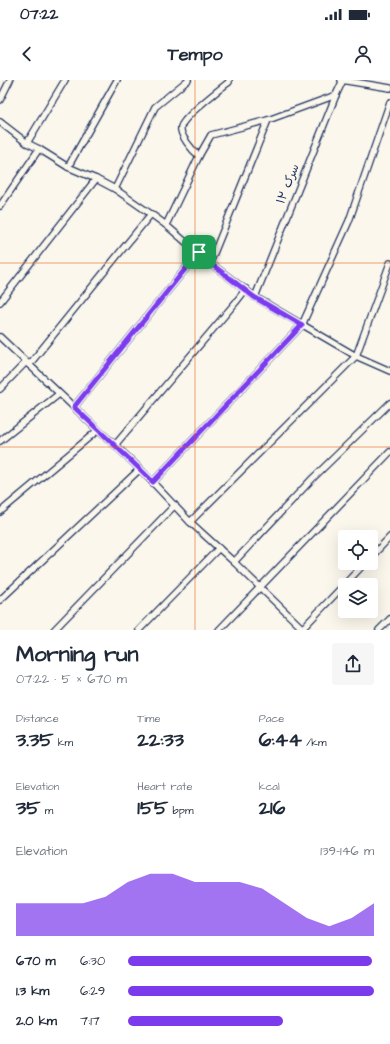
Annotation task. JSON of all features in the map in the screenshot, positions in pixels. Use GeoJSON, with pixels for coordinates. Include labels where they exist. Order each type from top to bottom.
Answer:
{"type":"FeatureCollection","features":[{"type":"Feature","properties":{"kind":"street"},"geometry":{"type":"LineString","coordinates":[[0,100],[10,80]]}},
{"type":"Feature","properties":{"kind":"street"},"geometry":{"type":"LineString","coordinates":[[27,143],[65,80]]}},
{"type":"Feature","properties":{"kind":"street"},"geometry":{"type":"LineString","coordinates":[[68,167],[117,80]]}},
{"type":"Feature","properties":{"kind":"street"},"geometry":{"type":"LineString","coordinates":[[115,189],[155,107],[188,80]]}},
{"type":"Feature","properties":{"kind":"street"},"geometry":{"type":"LineString","coordinates":[[199,156],[192,149],[182,134],[182,124],[197,108],[230,80]]}},
{"type":"Feature","properties":{"kind":"street"},"geometry":{"type":"LineString","coordinates":[[342,80],[390,88]]}},
{"type":"Feature","properties":{"kind":"street","name":"سرک ۱۲"},"geometry":{"type":"LineString","coordinates":[[254,297],[342,80]]}},
{"type":"Feature","properties":{"kind":"street"},"geometry":{"type":"LineString","coordinates":[[166,225],[199,156],[211,135],[268,120],[336,95]]}},
{"type":"Feature","properties":{"kind":"street"},"geometry":{"type":"LineString","coordinates":[[153,482],[302,325],[348,221],[390,102]]}},
{"type":"Feature","properties":{"kind":"street"},"geometry":{"type":"LineString","coordinates":[[210,263],[268,120]]}},
{"type":"Feature","properties":{"kind":"street"},"geometry":{"type":"LineString","coordinates":[[0,122],[27,143],[68,167],[96,178],[115,189],[166,225],[210,263],[246,289],[254,297],[356,356],[390,371]]}},
{"type":"Feature","properties":{"kind":"street"},"geometry":{"type":"LineString","coordinates":[[0,206],[39,149]]}},
{"type":"Feature","properties":{"kind":"street"},"geometry":{"type":"LineString","coordinates":[[0,302],[96,178]]}},
{"type":"Feature","properties":{"kind":"street"},"geometry":{"type":"LineString","coordinates":[[0,389],[28,364],[151,214]]}},
{"type":"Feature","properties":{"kind":"street"},"geometry":{"type":"LineString","coordinates":[[74,407],[199,252]]}},
{"type":"Feature","properties":{"kind":"street"},"geometry":{"type":"LineString","coordinates":[[190,522],[356,356],[390,262]]}},
{"type":"Feature","properties":{"kind":"street"},"geometry":{"type":"LineString","coordinates":[[115,445],[246,289]]}},
{"type":"Feature","properties":{"kind":"street"},"geometry":{"type":"LineString","coordinates":[[0,337],[140,469],[190,522],[234,562],[302,629],[358,570]]}},
{"type":"Feature","properties":{"kind":"street"},"geometry":{"type":"LineString","coordinates":[[0,441],[60,394]]}},
{"type":"Feature","properties":{"kind":"street"},"geometry":{"type":"LineString","coordinates":[[234,562],[312,479],[390,403]]}},
{"type":"Feature","properties":{"kind":"street"},"geometry":{"type":"LineString","coordinates":[[0,512],[98,430]]}},
{"type":"Feature","properties":{"kind":"street"},"geometry":{"type":"LineString","coordinates":[[219,630],[390,452]]}},
{"type":"Feature","properties":{"kind":"street"},"geometry":{"type":"LineString","coordinates":[[0,600],[140,469]]}},
{"type":"Feature","properties":{"kind":"street"},"geometry":{"type":"LineString","coordinates":[[54,630],[175,505]]}},
{"type":"Feature","properties":{"kind":"street"},"geometry":{"type":"LineString","coordinates":[[378,550],[390,537]]}},
{"type":"Feature","properties":{"kind":"street"},"geometry":{"type":"LineString","coordinates":[[139,630],[219,548]]}},
{"type":"Feature","properties":{"kind":"street"},"geometry":{"type":"LineString","coordinates":[[379,630],[390,619]]}},
{"type":"Feature","properties":{"kind":"route"},"geometry":{"type":"LineString","coordinates":[[199,252],[210,263],[246,289],[254,297],[302,325],[153,482],[74,407],[199,252]]}}]}
